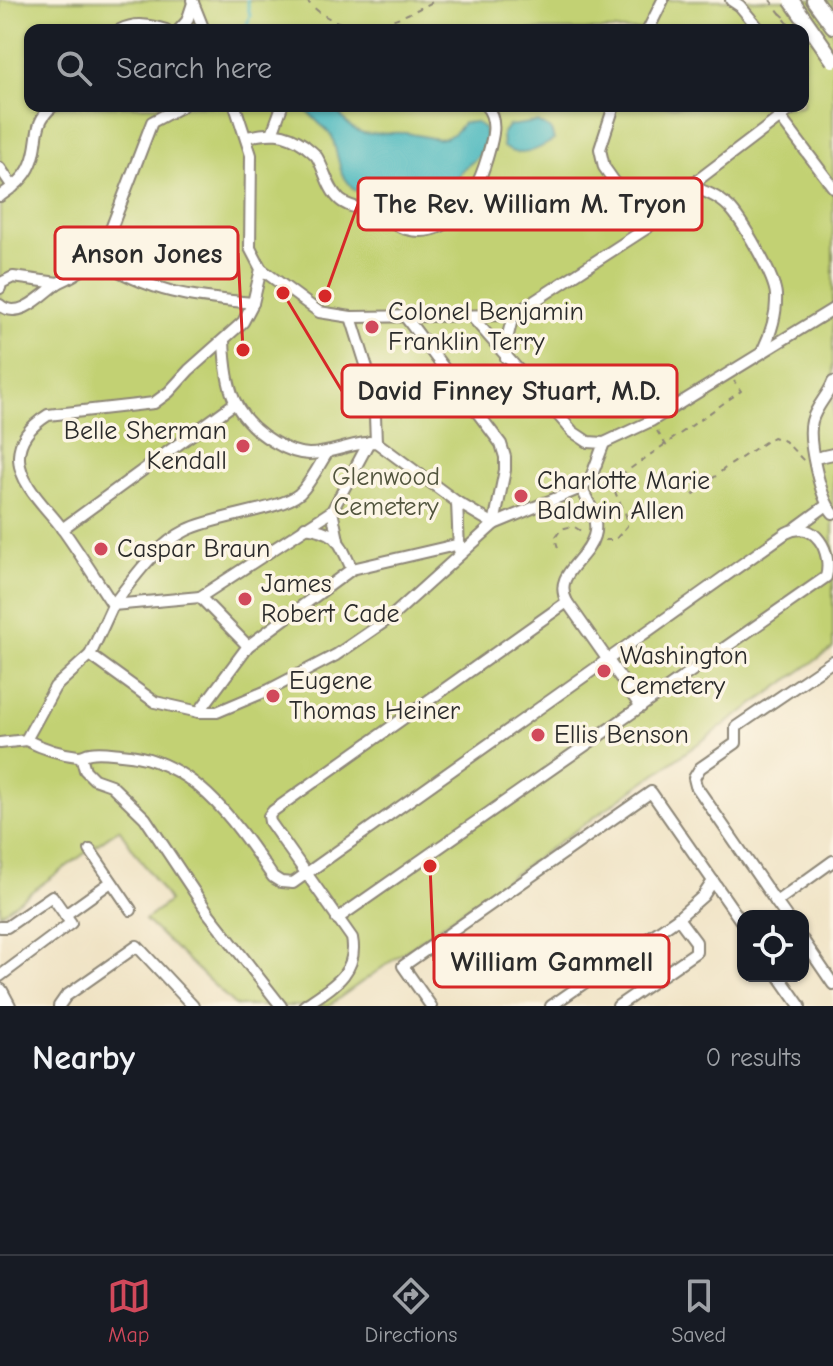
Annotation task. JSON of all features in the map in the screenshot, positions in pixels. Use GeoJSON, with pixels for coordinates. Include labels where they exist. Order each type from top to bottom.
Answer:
{"type":"FeatureCollection","features":[{"type":"Feature","properties":{"kind":"main road"},"geometry":{"type":"LineString","coordinates":[[791,0],[808,24]]}},
{"type":"Feature","properties":{"kind":"main road"},"geometry":{"type":"LineString","coordinates":[[814,0],[833,26]]}},
{"type":"Feature","properties":{"kind":"main road"},"geometry":{"type":"LineString","coordinates":[[809,26],[833,60]]}},
{"type":"Feature","properties":{"kind":"main road"},"geometry":{"type":"LineString","coordinates":[[0,992],[8,1006]]}},
{"type":"Feature","properties":{"kind":"lane"},"geometry":{"type":"LineString","coordinates":[[651,24],[663,0]]}},
{"type":"Feature","properties":{"kind":"lane"},"geometry":{"type":"LineString","coordinates":[[731,0],[755,24]]}},
{"type":"Feature","properties":{"kind":"lane"},"geometry":{"type":"LineString","coordinates":[[182,24],[193,2]]}},
{"type":"Feature","properties":{"kind":"lane"},"geometry":{"type":"LineString","coordinates":[[193,2],[202,24]]}},
{"type":"Feature","properties":{"kind":"lane"},"geometry":{"type":"LineString","coordinates":[[0,196],[21,181],[32,163],[41,116],[46,112]]}},
{"type":"Feature","properties":{"kind":"lane"},"geometry":{"type":"LineString","coordinates":[[0,305],[9,311],[18,310],[97,259],[152,122],[171,112]]}},
{"type":"Feature","properties":{"kind":"lane"},"geometry":{"type":"LineString","coordinates":[[237,112],[247,137],[252,177],[250,248],[261,269],[313,309],[351,317],[513,315],[647,228],[690,186],[787,112]]}},
{"type":"Feature","properties":{"kind":"lane"},"geometry":{"type":"LineString","coordinates":[[273,131],[280,112]]}},
{"type":"Feature","properties":{"kind":"lane"},"geometry":{"type":"LineString","coordinates":[[247,137],[273,131],[293,137],[316,154],[327,181],[341,201],[383,215],[402,229],[425,232],[448,223],[467,205],[484,170],[495,134],[491,112]]}},
{"type":"Feature","properties":{"kind":"lane"},"geometry":{"type":"LineString","coordinates":[[612,112],[600,149],[604,167],[647,228]]}},
{"type":"Feature","properties":{"kind":"lane"},"geometry":{"type":"LineString","coordinates":[[780,117],[833,187]]}},
{"type":"Feature","properties":{"kind":"lane"},"geometry":{"type":"LineString","coordinates":[[0,168],[13,187]]}},
{"type":"Feature","properties":{"kind":"lane"},"geometry":{"type":"LineString","coordinates":[[690,186],[711,194],[730,207],[771,275],[776,295],[773,323],[762,352]]}},
{"type":"Feature","properties":{"kind":"lane"},"geometry":{"type":"LineString","coordinates":[[97,259],[160,290],[253,303]]}},
{"type":"Feature","properties":{"kind":"lane"},"geometry":{"type":"LineString","coordinates":[[113,605],[25,480],[19,460],[22,440],[35,423],[48,415],[154,403],[243,322],[253,303],[261,269]]}},
{"type":"Feature","properties":{"kind":"lane"},"geometry":{"type":"LineString","coordinates":[[0,288],[1,283],[13,277],[58,283]]}},
{"type":"Feature","properties":{"kind":"lane"},"geometry":{"type":"LineString","coordinates":[[472,317],[573,432],[588,442],[604,443],[650,421],[833,309]]}},
{"type":"Feature","properties":{"kind":"lane"},"geometry":{"type":"LineString","coordinates":[[404,315],[501,444],[505,470],[494,524]]}},
{"type":"Feature","properties":{"kind":"lane"},"geometry":{"type":"LineString","coordinates":[[506,358],[513,315]]}},
{"type":"Feature","properties":{"kind":"lane"},"geometry":{"type":"LineString","coordinates":[[113,605],[200,597],[332,511],[372,442],[374,390],[351,317]]}},
{"type":"Feature","properties":{"kind":"lane"},"geometry":{"type":"LineString","coordinates":[[224,341],[226,378],[235,403],[253,429],[277,444],[306,454],[327,453],[372,442],[494,524]]}},
{"type":"Feature","properties":{"kind":"lane"},"geometry":{"type":"LineString","coordinates":[[0,743],[26,740],[44,749],[81,756],[91,753],[136,755],[167,765],[193,781],[220,806],[273,877],[281,882],[293,883],[795,529],[830,509],[821,491],[811,424],[833,382]]}},
{"type":"Feature","properties":{"kind":"lane"},"geometry":{"type":"LineString","coordinates":[[62,529],[235,403]]}},
{"type":"Feature","properties":{"kind":"lane"},"geometry":{"type":"LineString","coordinates":[[90,655],[155,702],[199,712],[217,712],[269,690],[336,655],[390,618],[459,550],[494,524],[581,488],[590,480],[604,443]]}},
{"type":"Feature","properties":{"kind":"lane"},"geometry":{"type":"LineString","coordinates":[[26,740],[55,687],[90,655],[113,605],[145,564],[184,531],[211,520],[274,505],[299,495],[327,453]]}},
{"type":"Feature","properties":{"kind":"lane"},"geometry":{"type":"LineString","coordinates":[[816,461],[833,454]]}},
{"type":"Feature","properties":{"kind":"lane"},"geometry":{"type":"LineString","coordinates":[[581,488],[595,520],[594,537],[562,587],[567,602],[641,707]]}},
{"type":"Feature","properties":{"kind":"lane"},"geometry":{"type":"LineString","coordinates":[[457,502],[459,550]]}},
{"type":"Feature","properties":{"kind":"lane"},"geometry":{"type":"LineString","coordinates":[[332,511],[338,540],[352,569]]}},
{"type":"Feature","properties":{"kind":"lane"},"geometry":{"type":"LineString","coordinates":[[305,527],[327,530],[338,540]]}},
{"type":"Feature","properties":{"kind":"lane"},"geometry":{"type":"LineString","coordinates":[[337,919],[826,577],[831,568],[830,557],[819,538],[803,527],[795,529]]}},
{"type":"Feature","properties":{"kind":"lane"},"geometry":{"type":"LineString","coordinates":[[199,712],[248,646],[352,569],[459,550]]}},
{"type":"Feature","properties":{"kind":"lane"},"geometry":{"type":"LineString","coordinates":[[200,597],[248,646]]}},
{"type":"Feature","properties":{"kind":"lane"},"geometry":{"type":"LineString","coordinates":[[304,1006],[350,968],[354,952],[352,938],[306,875],[269,816],[567,602]]}},
{"type":"Feature","properties":{"kind":"lane"},"geometry":{"type":"LineString","coordinates":[[782,910],[696,786],[694,778],[700,768],[736,743],[736,727],[833,661]]}},
{"type":"Feature","properties":{"kind":"lane"},"geometry":{"type":"LineString","coordinates":[[81,756],[85,770],[94,779],[111,785],[145,818],[209,914],[281,1006]]}},
{"type":"Feature","properties":{"kind":"lane"},"geometry":{"type":"LineString","coordinates":[[431,1006],[403,966],[651,792],[737,915]]}},
{"type":"Feature","properties":{"kind":"lane"},"geometry":{"type":"LineString","coordinates":[[90,850],[131,910]]}},
{"type":"Feature","properties":{"kind":"lane"},"geometry":{"type":"LineString","coordinates":[[776,902],[833,861]]}},
{"type":"Feature","properties":{"kind":"lane"},"geometry":{"type":"LineString","coordinates":[[551,1006],[678,918],[703,896],[713,881]]}},
{"type":"Feature","properties":{"kind":"lane"},"geometry":{"type":"LineString","coordinates":[[65,915],[111,882]]}},
{"type":"Feature","properties":{"kind":"lane"},"geometry":{"type":"LineString","coordinates":[[0,927],[7,927],[52,896],[71,923],[0,976]]}},
{"type":"Feature","properties":{"kind":"lane"},"geometry":{"type":"LineString","coordinates":[[618,1006],[696,952],[696,942],[678,918]]}},
{"type":"Feature","properties":{"kind":"lane"},"geometry":{"type":"LineString","coordinates":[[59,1006],[66,996],[137,946],[193,1006]]}},
{"type":"Feature","properties":{"kind":"lane"},"geometry":{"type":"LineString","coordinates":[[809,949],[833,984]]}},
{"type":"Feature","properties":{"kind":"lane"},"geometry":{"type":"LineString","coordinates":[[783,982],[800,1006]]}},
{"type":"Feature","properties":{"kind":"path"},"geometry":{"type":"LineString","coordinates":[[306,0],[324,16],[359,24]]}},
{"type":"Feature","properties":{"kind":"path"},"geometry":{"type":"LineString","coordinates":[[382,24],[437,0]]}},
{"type":"Feature","properties":{"kind":"path"},"geometry":{"type":"LineString","coordinates":[[770,0],[788,24]]}},
{"type":"Feature","properties":{"kind":"path"},"geometry":{"type":"LineString","coordinates":[[558,548],[557,532],[567,526],[594,537],[615,540],[623,534],[628,517],[614,492],[614,482],[741,391],[728,372]]}},
{"type":"Feature","properties":{"kind":"path"},"geometry":{"type":"LineString","coordinates":[[650,421],[669,450]]}},
{"type":"Feature","properties":{"kind":"path"},"geometry":{"type":"LineString","coordinates":[[693,495],[724,469],[773,437],[785,441],[807,463],[816,461]]}},
{"type":"Feature","properties":{"kind":"green space","name":"Glenwood Cemetery"},"geometry":{"type":"Polygon","coordinates":[[[0,0],[833,0],[833,648],[328,1006],[236,1006],[145,920],[169,901],[119,829],[0,914],[0,0]]]}},
{"type":"Feature","properties":{"kind":"water"},"geometry":{"type":"Polygon","coordinates":[[[308,112],[339,112],[351,127],[366,133],[406,133],[437,139],[450,136],[463,123],[475,122],[484,128],[486,138],[479,156],[461,171],[449,199],[435,212],[411,215],[383,198],[354,190],[342,174],[332,136],[308,112]]]}},
{"type":"Feature","properties":{"kind":"water"},"geometry":{"type":"Polygon","coordinates":[[[537,122],[551,130],[554,140],[522,153],[503,147],[502,134],[508,126],[537,122]]]}},
{"type":"Feature","properties":{"kind":"waterway"},"geometry":{"type":"LineString","coordinates":[[247,0],[250,16],[247,24]]}},
{"type":"Feature","properties":{"kind":"place","name":"David Finney Stuart, M.D."},"geometry":{"type":"Point","coordinates":[283,293]}},
{"type":"Feature","properties":{"kind":"place","name":"The Rev. William M. Tryon"},"geometry":{"type":"Point","coordinates":[325,296]}},
{"type":"Feature","properties":{"kind":"place","name":"Colonel Benjamin Franklin Terry"},"geometry":{"type":"Point","coordinates":[372,327]}},
{"type":"Feature","properties":{"kind":"place","name":"Anson Jones"},"geometry":{"type":"Point","coordinates":[243,350]}},
{"type":"Feature","properties":{"kind":"place","name":"Belle Sherman Kendall"},"geometry":{"type":"Point","coordinates":[243,446]}},
{"type":"Feature","properties":{"kind":"place","name":"Charlotte Marie Baldwin Allen"},"geometry":{"type":"Point","coordinates":[521,496]}},
{"type":"Feature","properties":{"kind":"place","name":"Caspar Braun"},"geometry":{"type":"Point","coordinates":[101,549]}},
{"type":"Feature","properties":{"kind":"place","name":"James Robert Cade"},"geometry":{"type":"Point","coordinates":[245,599]}},
{"type":"Feature","properties":{"kind":"place","name":"Washington Cemetery"},"geometry":{"type":"Point","coordinates":[604,671]}},
{"type":"Feature","properties":{"kind":"place","name":"Eugene Thomas Heiner"},"geometry":{"type":"Point","coordinates":[273,696]}},
{"type":"Feature","properties":{"kind":"place","name":"Ellis Benson"},"geometry":{"type":"Point","coordinates":[538,735]}},
{"type":"Feature","properties":{"kind":"place","name":"William Gammell"},"geometry":{"type":"Point","coordinates":[430,866]}}]}
